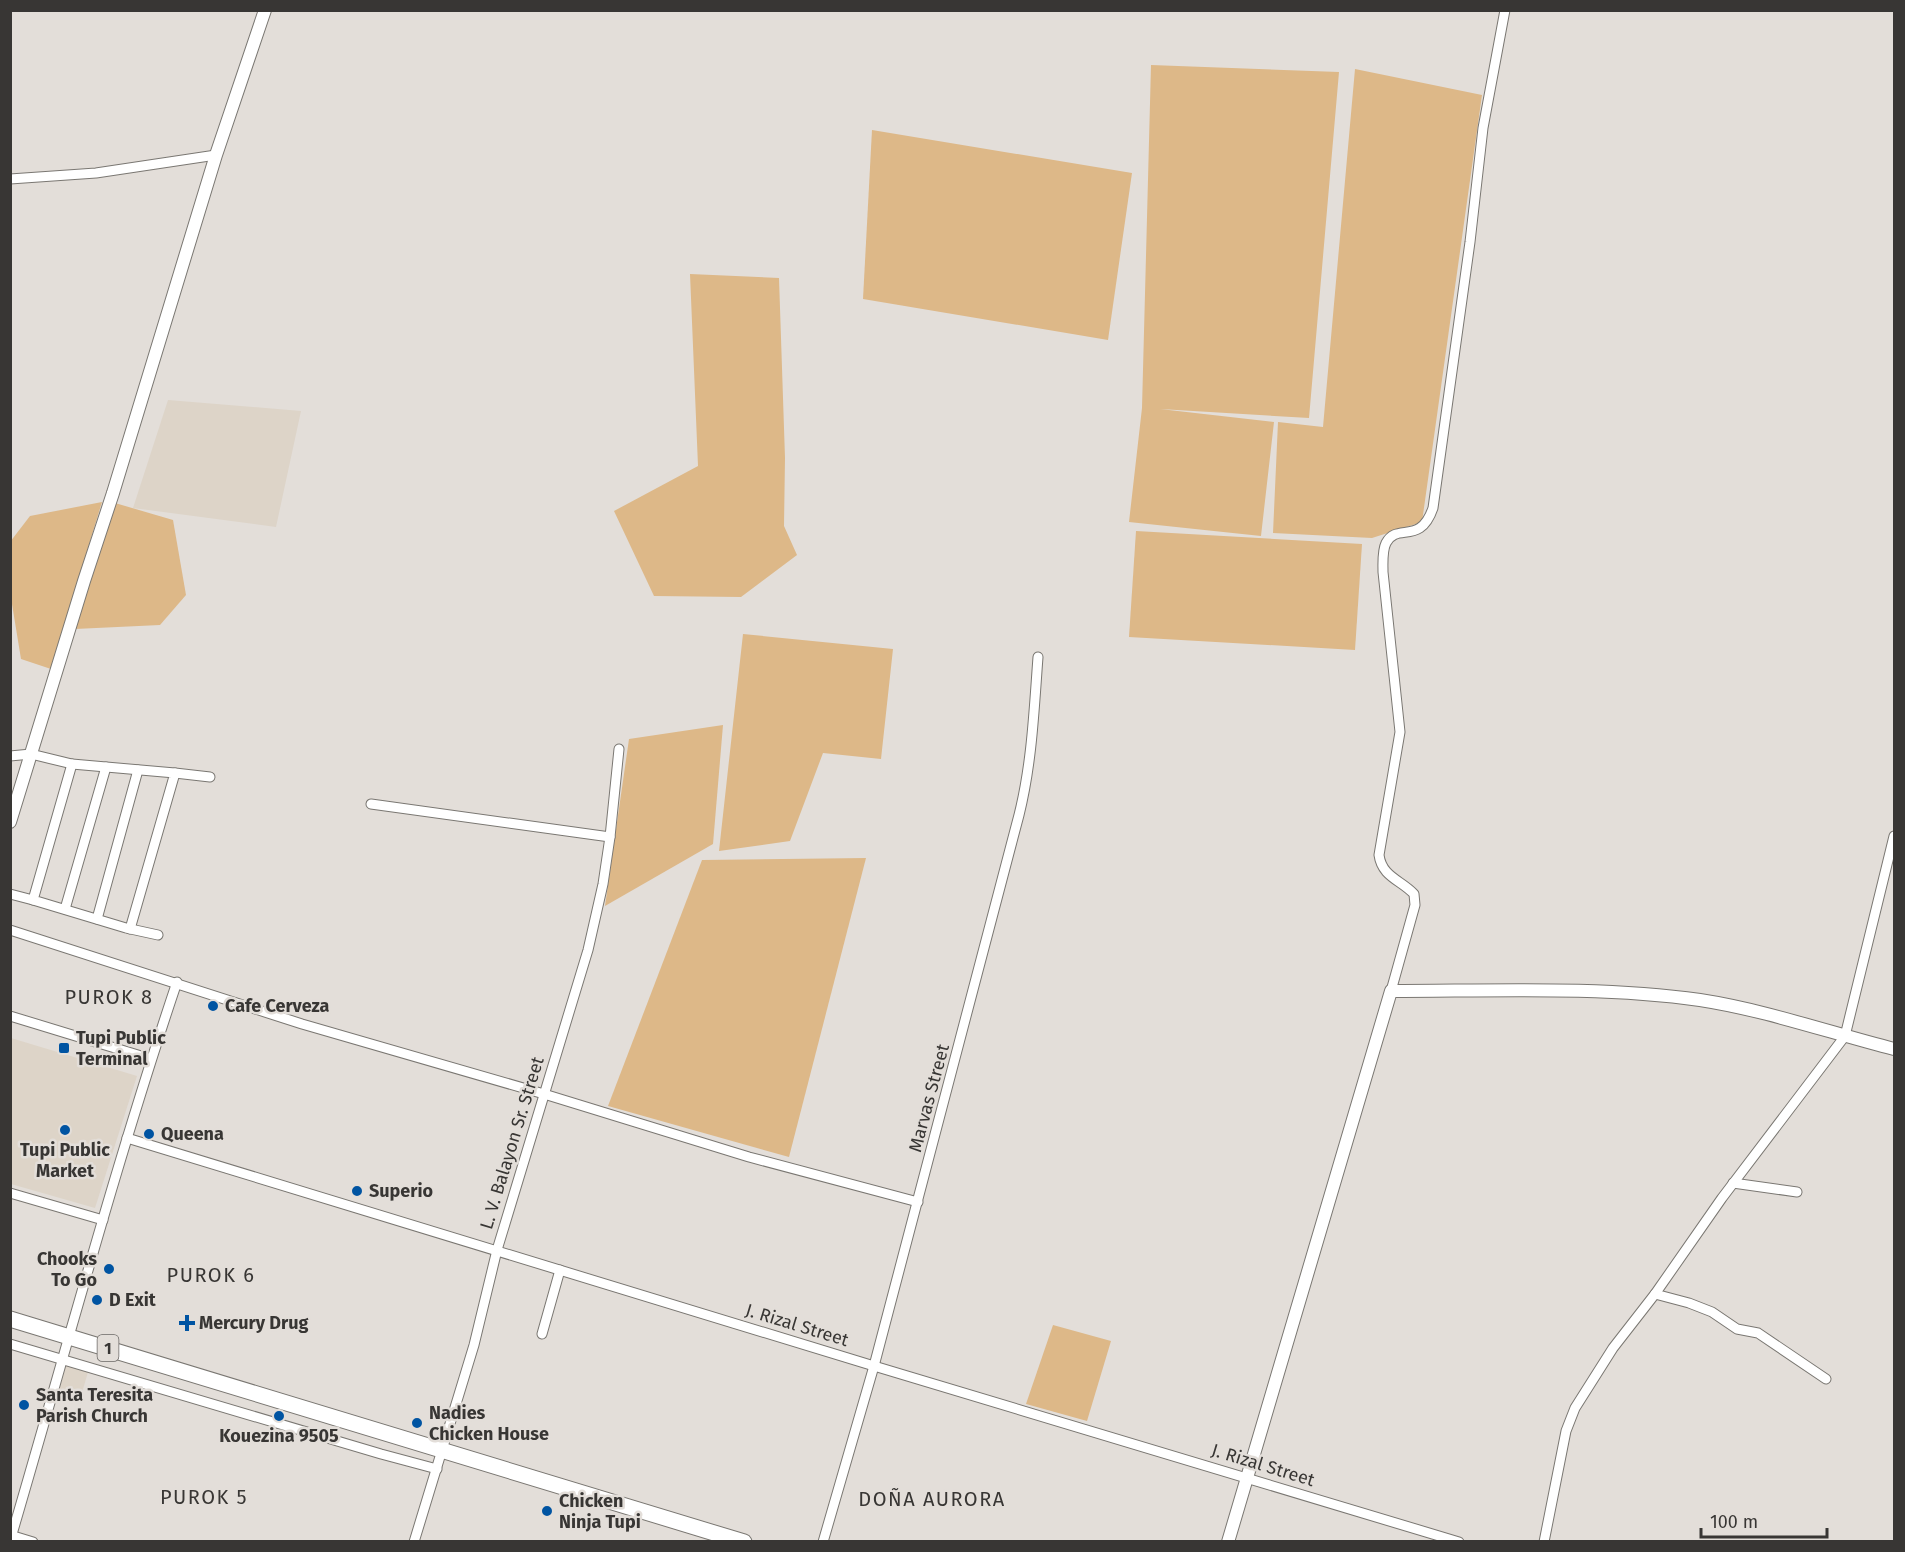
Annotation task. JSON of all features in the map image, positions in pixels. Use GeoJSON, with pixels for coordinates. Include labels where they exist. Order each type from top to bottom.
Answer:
{"type":"FeatureCollection","features":[{"type":"Feature","properties":{"kind":"highway","name":"1"},"geometry":{"type":"LineString","coordinates":[[10,1319],[744,1542]]}},
{"type":"Feature","properties":{"kind":"street"},"geometry":{"type":"LineString","coordinates":[[10,822],[216,155],[265,10]]}},
{"type":"Feature","properties":{"kind":"street"},"geometry":{"type":"LineString","coordinates":[[1228,1542],[1415,905],[1414,894],[1387,874],[1379,855],[1400,732],[1383,572],[1383,552],[1385,544],[1393,536],[1416,531],[1426,524],[1433,508],[1470,242],[1483,128],[1505,10]]}},
{"type":"Feature","properties":{"kind":"street"},"geometry":{"type":"LineString","coordinates":[[10,179],[96,173],[216,155]]}},
{"type":"Feature","properties":{"kind":"street","name":"Marvas Street"},"geometry":{"type":"LineString","coordinates":[[823,1542],[874,1366],[1026,786],[1038,657]]}},
{"type":"Feature","properties":{"kind":"street","name":"L. V. Balayon Sr. Street"},"geometry":{"type":"LineString","coordinates":[[414,1542],[474,1344],[497,1250],[588,950],[603,885],[619,748]]}},
{"type":"Feature","properties":{"kind":"street"},"geometry":{"type":"LineString","coordinates":[[10,756],[31,754],[72,764],[210,777]]}},
{"type":"Feature","properties":{"kind":"street"},"geometry":{"type":"LineString","coordinates":[[33,900],[72,764]]}},
{"type":"Feature","properties":{"kind":"street"},"geometry":{"type":"LineString","coordinates":[[65,909],[106,767]]}},
{"type":"Feature","properties":{"kind":"street"},"geometry":{"type":"LineString","coordinates":[[97,919],[138,770]]}},
{"type":"Feature","properties":{"kind":"street"},"geometry":{"type":"LineString","coordinates":[[130,929],[175,773]]}},
{"type":"Feature","properties":{"kind":"street"},"geometry":{"type":"LineString","coordinates":[[371,804],[610,837]]}},
{"type":"Feature","properties":{"kind":"street"},"geometry":{"type":"LineString","coordinates":[[1544,1542],[1566,1431],[1575,1408],[1613,1348],[1845,1036],[1880,902],[1894,836]]}},
{"type":"Feature","properties":{"kind":"street"},"geometry":{"type":"LineString","coordinates":[[10,894],[158,935]]}},
{"type":"Feature","properties":{"kind":"street"},"geometry":{"type":"LineString","coordinates":[[10,930],[302,1024],[544,1094],[749,1157],[918,1202]]}},
{"type":"Feature","properties":{"kind":"street"},"geometry":{"type":"LineString","coordinates":[[33,1542],[11,1537],[127,1138],[177,982]]}},
{"type":"Feature","properties":{"kind":"street"},"geometry":{"type":"LineString","coordinates":[[1391,991],[1619,992],[1665,996],[1733,1006],[1894,1049]]}},
{"type":"Feature","properties":{"kind":"street"},"geometry":{"type":"LineString","coordinates":[[10,1016],[151,1059]]}},
{"type":"Feature","properties":{"kind":"street","name":"J. Rizal Street"},"geometry":{"type":"LineString","coordinates":[[127,1138],[1459,1542]]}},
{"type":"Feature","properties":{"kind":"street"},"geometry":{"type":"LineString","coordinates":[[1733,1184],[1797,1192]]}},
{"type":"Feature","properties":{"kind":"street"},"geometry":{"type":"LineString","coordinates":[[10,1193],[103,1220]]}},
{"type":"Feature","properties":{"kind":"street"},"geometry":{"type":"LineString","coordinates":[[542,1334],[560,1270]]}},
{"type":"Feature","properties":{"kind":"street"},"geometry":{"type":"LineString","coordinates":[[1655,1294],[1712,1312],[1737,1329],[1758,1333],[1826,1380]]}},
{"type":"Feature","properties":{"kind":"street"},"geometry":{"type":"LineString","coordinates":[[10,1344],[437,1469]]}},
{"type":"Feature","properties":{"kind":"shaded area"},"geometry":{"type":"Polygon","coordinates":[[[1151,65],[1339,72],[1309,418],[1160,409],[1274,422],[1261,536],[1129,522],[1142,408],[1151,65]]]}},
{"type":"Feature","properties":{"kind":"shaded area"},"geometry":{"type":"Polygon","coordinates":[[[1355,69],[1482,95],[1422,522],[1372,538],[1273,533],[1278,422],[1323,427],[1355,69]]]}},
{"type":"Feature","properties":{"kind":"shaded area"},"geometry":{"type":"Polygon","coordinates":[[[872,130],[1132,173],[1108,340],[863,299],[872,130]]]}},
{"type":"Feature","properties":{"kind":"shaded area"},"geometry":{"type":"Polygon","coordinates":[[[690,274],[779,278],[785,458],[784,526],[797,555],[741,597],[654,596],[614,511],[698,466],[690,274]]]}},
{"type":"Feature","properties":{"kind":"shaded area"},"geometry":{"type":"Polygon","coordinates":[[[168,400],[301,411],[276,527],[133,508],[168,400]]]}},
{"type":"Feature","properties":{"kind":"shaded area"},"geometry":{"type":"Polygon","coordinates":[[[102,502],[51,669],[21,659],[11,598],[10,542],[30,516],[102,502]]]}},
{"type":"Feature","properties":{"kind":"shaded area"},"geometry":{"type":"Polygon","coordinates":[[[115,503],[173,520],[186,595],[160,625],[75,629],[115,503]]]}},
{"type":"Feature","properties":{"kind":"shaded area"},"geometry":{"type":"Polygon","coordinates":[[[1136,531],[1362,544],[1355,650],[1129,637],[1136,531]]]}},
{"type":"Feature","properties":{"kind":"shaded area"},"geometry":{"type":"Polygon","coordinates":[[[743,634],[893,649],[881,759],[823,753],[790,841],[719,851],[743,634]]]}},
{"type":"Feature","properties":{"kind":"shaded area"},"geometry":{"type":"Polygon","coordinates":[[[723,725],[713,844],[605,906],[629,739],[723,725]]]}},
{"type":"Feature","properties":{"kind":"shaded area"},"geometry":{"type":"Polygon","coordinates":[[[866,858],[789,1157],[608,1106],[702,860],[866,858]]]}},
{"type":"Feature","properties":{"kind":"shaded area","name":"Tupi Public Market"},"geometry":{"type":"Polygon","coordinates":[[[11,1038],[137,1076],[95,1208],[11,1184],[11,1038]]]}},
{"type":"Feature","properties":{"kind":"shaded area"},"geometry":{"type":"Polygon","coordinates":[[[1053,1325],[1111,1341],[1087,1421],[1026,1404],[1053,1325]]]}},
{"type":"Feature","properties":{"kind":"shaded area"},"geometry":{"type":"Polygon","coordinates":[[[66,1366],[88,1372],[79,1403],[57,1397],[66,1366]]]}},
{"type":"Feature","properties":{"kind":"place","name":"Cafe Cerveza"},"geometry":{"type":"Point","coordinates":[213,1006]}},
{"type":"Feature","properties":{"kind":"place","name":"Tupi Public Terminal"},"geometry":{"type":"Point","coordinates":[64,1048]}},
{"type":"Feature","properties":{"kind":"place","name":"Tupi Public Market"},"geometry":{"type":"Point","coordinates":[65,1130]}},
{"type":"Feature","properties":{"kind":"place","name":"Queena"},"geometry":{"type":"Point","coordinates":[149,1134]}},
{"type":"Feature","properties":{"kind":"place","name":"Superio"},"geometry":{"type":"Point","coordinates":[357,1191]}},
{"type":"Feature","properties":{"kind":"place","name":"Chooks To Go"},"geometry":{"type":"Point","coordinates":[109,1269]}},
{"type":"Feature","properties":{"kind":"place","name":"D Exit"},"geometry":{"type":"Point","coordinates":[97,1300]}},
{"type":"Feature","properties":{"kind":"place","name":"Mercury Drug"},"geometry":{"type":"Point","coordinates":[187,1323]}},
{"type":"Feature","properties":{"kind":"place","name":"Santa Teresita Parish Church"},"geometry":{"type":"Point","coordinates":[24,1405]}},
{"type":"Feature","properties":{"kind":"place","name":"Kouezina 9505"},"geometry":{"type":"Point","coordinates":[279,1416]}},
{"type":"Feature","properties":{"kind":"place","name":"Nadies Chicken House"},"geometry":{"type":"Point","coordinates":[417,1423]}},
{"type":"Feature","properties":{"kind":"place","name":"Chicken Ninja Tupi"},"geometry":{"type":"Point","coordinates":[547,1511]}},
{"type":"Feature","properties":{"kind":"district","name":"PUROK 8"},"geometry":{"type":"Point","coordinates":[109,997]}},
{"type":"Feature","properties":{"kind":"district","name":"PUROK 6"},"geometry":{"type":"Point","coordinates":[211,1275]}},
{"type":"Feature","properties":{"kind":"district","name":"PUROK 5"},"geometry":{"type":"Point","coordinates":[204,1497]}},
{"type":"Feature","properties":{"kind":"district","name":"DOÑA AURORA"},"geometry":{"type":"Point","coordinates":[932,1499]}}]}
